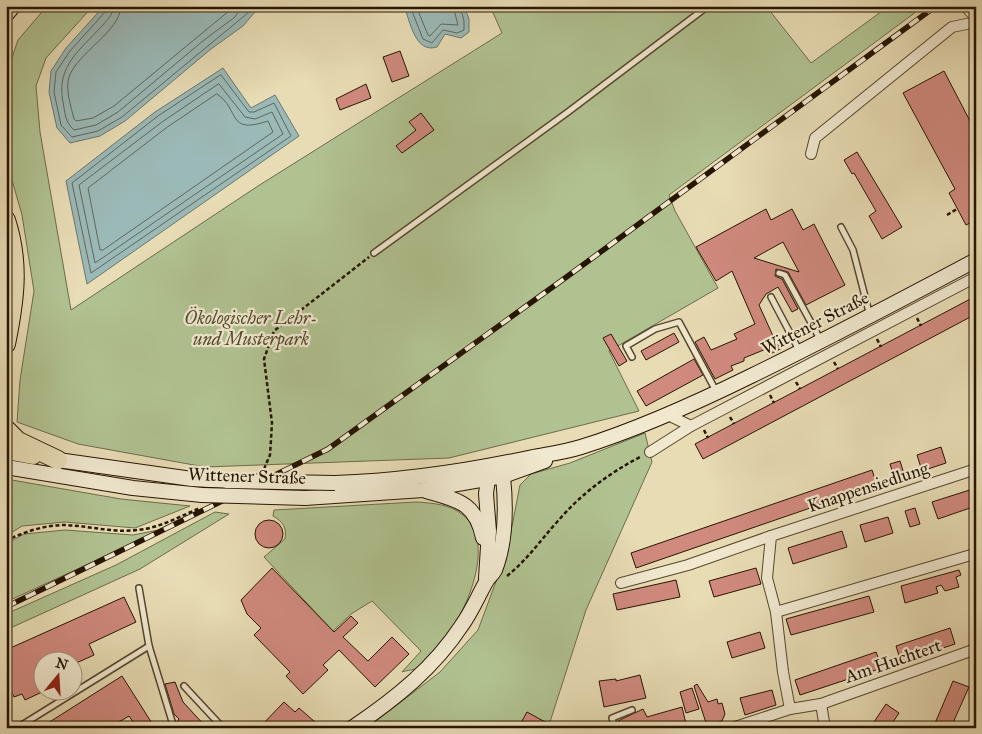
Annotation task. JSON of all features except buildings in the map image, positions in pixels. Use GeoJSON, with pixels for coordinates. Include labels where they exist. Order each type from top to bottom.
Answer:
{"type":"FeatureCollection","features":[{"type":"Feature","properties":{"kind":"highway"},"geometry":{"type":"LineString","coordinates":[[6,12],[11,6]]}},
{"type":"Feature","properties":{"kind":"highway"},"geometry":{"type":"LineString","coordinates":[[6,220],[16,262],[12,315],[6,344]]}},
{"type":"Feature","properties":{"kind":"highway"},"geometry":{"type":"LineString","coordinates":[[6,429],[18,441],[58,460]]}},
{"type":"Feature","properties":{"kind":"highway"},"geometry":{"type":"LineString","coordinates":[[6,450],[58,460]]}},
{"type":"Feature","properties":{"kind":"main road","name":"Wittener Straße"},"geometry":{"type":"LineString","coordinates":[[6,467],[205,499],[305,498],[423,490],[582,447],[668,415],[822,342],[976,260]]}},
{"type":"Feature","properties":{"kind":"main road","name":"Wittener Straße"},"geometry":{"type":"LineString","coordinates":[[58,460],[172,476],[227,481],[335,483],[489,472],[503,476],[543,463],[554,455]]}},
{"type":"Feature","properties":{"kind":"main road"},"geometry":{"type":"LineString","coordinates":[[486,581],[489,531],[489,472]]}},
{"type":"Feature","properties":{"kind":"main road"},"geometry":{"type":"LineString","coordinates":[[352,728],[406,689],[443,653],[478,601],[486,581],[494,570],[502,537],[505,495],[503,476]]}},
{"type":"Feature","properties":{"kind":"main road"},"geometry":{"type":"LineString","coordinates":[[423,490],[457,500],[474,513],[479,522],[487,561]]}},
{"type":"Feature","properties":{"kind":"street"},"geometry":{"type":"LineString","coordinates":[[811,154],[815,138],[952,27],[976,20],[965,6]]}},
{"type":"Feature","properties":{"kind":"street","name":"Wittener Straße"},"geometry":{"type":"LineString","coordinates":[[650,452],[691,426],[976,277]]}},
{"type":"Feature","properties":{"kind":"street"},"geometry":{"type":"LineString","coordinates":[[668,415],[691,426]]}},
{"type":"Feature","properties":{"kind":"street","name":"Knappensiedlung"},"geometry":{"type":"LineString","coordinates":[[621,584],[688,564],[976,469]]}},
{"type":"Feature","properties":{"kind":"street"},"geometry":{"type":"LineString","coordinates":[[771,536],[766,567],[776,612],[780,654],[790,710]]}},
{"type":"Feature","properties":{"kind":"street"},"geometry":{"type":"LineString","coordinates":[[776,612],[970,554]]}},
{"type":"Feature","properties":{"kind":"street","name":"Am Huchtert"},"geometry":{"type":"LineString","coordinates":[[732,728],[790,710],[821,704],[976,649]]}},
{"type":"Feature","properties":{"kind":"street"},"geometry":{"type":"LineString","coordinates":[[821,704],[825,728]]}},
{"type":"Feature","properties":{"kind":"lane"},"geometry":{"type":"LineString","coordinates":[[374,253],[568,112],[708,6]]}},
{"type":"Feature","properties":{"kind":"lane"},"geometry":{"type":"LineString","coordinates":[[841,228],[853,250],[870,316]]}},
{"type":"Feature","properties":{"kind":"lane"},"geometry":{"type":"LineString","coordinates":[[779,273],[785,275],[822,342]]}},
{"type":"Feature","properties":{"kind":"lane"},"geometry":{"type":"LineString","coordinates":[[771,297],[800,352]]}},
{"type":"Feature","properties":{"kind":"lane"},"geometry":{"type":"LineString","coordinates":[[632,357],[626,346],[655,329],[679,322],[716,393]]}},
{"type":"Feature","properties":{"kind":"lane"},"geometry":{"type":"LineString","coordinates":[[779,342],[792,336]]}},
{"type":"Feature","properties":{"kind":"lane"},"geometry":{"type":"LineString","coordinates":[[139,588],[149,646],[165,704],[174,728]]}},
{"type":"Feature","properties":{"kind":"lane"},"geometry":{"type":"LineString","coordinates":[[18,728],[149,646]]}},
{"type":"Feature","properties":{"kind":"lane"},"geometry":{"type":"LineString","coordinates":[[184,686],[223,728]]}},
{"type":"Feature","properties":{"kind":"lane"},"geometry":{"type":"LineString","coordinates":[[615,728],[612,718],[632,710]]}},
{"type":"Feature","properties":{"kind":"path"},"geometry":{"type":"LineString","coordinates":[[947,215],[957,209]]}},
{"type":"Feature","properties":{"kind":"path"},"geometry":{"type":"LineString","coordinates":[[258,474],[264,469],[270,455],[272,423],[264,359],[274,331],[374,253]]}},
{"type":"Feature","properties":{"kind":"path"},"geometry":{"type":"LineString","coordinates":[[501,581],[526,561],[556,522],[598,483],[650,452]]}},
{"type":"Feature","properties":{"kind":"path"},"geometry":{"type":"LineString","coordinates":[[6,541],[22,532],[64,525],[116,531],[141,530],[172,520],[205,499]]}},
{"type":"Feature","properties":{"kind":"green space","name":"Ökologischer Lehr- und Musterpark"},"geometry":{"type":"Polygon","coordinates":[[[47,6],[93,6],[46,58],[36,86],[40,132],[71,310],[258,186],[502,33],[490,6],[766,6],[811,63],[889,6],[924,6],[669,195],[675,211],[718,288],[609,351],[639,411],[449,458],[205,467],[78,444],[17,422],[20,380],[34,291],[22,215],[6,159],[6,75],[18,40],[47,6]]]}},
{"type":"Feature","properties":{"kind":"green space"},"geometry":{"type":"Polygon","coordinates":[[[645,433],[652,462],[586,610],[548,728],[367,728],[440,672],[478,630],[507,552],[520,485],[531,474],[570,463],[645,433]]]}},
{"type":"Feature","properties":{"kind":"green space"},"geometry":{"type":"Polygon","coordinates":[[[6,479],[121,499],[190,506],[135,528],[65,522],[22,526],[6,536],[6,479]]]}},
{"type":"Feature","properties":{"kind":"green space"},"geometry":{"type":"Polygon","coordinates":[[[416,502],[447,506],[458,511],[474,530],[478,549],[476,571],[459,617],[433,655],[420,667],[402,672],[421,651],[372,601],[351,614],[333,631],[264,557],[285,539],[285,528],[273,516],[274,510],[416,502]]]}},
{"type":"Feature","properties":{"kind":"green space"},"geometry":{"type":"Polygon","coordinates":[[[215,512],[229,514],[140,569],[6,630],[6,614],[116,565],[215,512]]]}},
{"type":"Feature","properties":{"kind":"green space"},"geometry":{"type":"Polygon","coordinates":[[[164,529],[6,602],[6,544],[24,534],[65,530],[133,535],[164,529]]]}},
{"type":"Feature","properties":{"kind":"water"},"geometry":{"type":"Polygon","coordinates":[[[104,6],[253,6],[255,12],[243,26],[211,49],[125,121],[100,136],[70,143],[57,128],[49,92],[51,71],[66,48],[104,6]]]}},
{"type":"Feature","properties":{"kind":"water"},"geometry":{"type":"Polygon","coordinates":[[[404,6],[464,6],[469,19],[469,32],[461,38],[445,34],[437,47],[423,46],[414,35],[404,6]]]}},
{"type":"Feature","properties":{"kind":"water"},"geometry":{"type":"Polygon","coordinates":[[[223,68],[251,108],[275,95],[299,136],[87,284],[66,181],[155,112],[223,68]]]}},
{"type":"Feature","properties":{"kind":"railway"},"geometry":{"type":"LineString","coordinates":[[6,607],[328,449],[936,6]]}}]}
